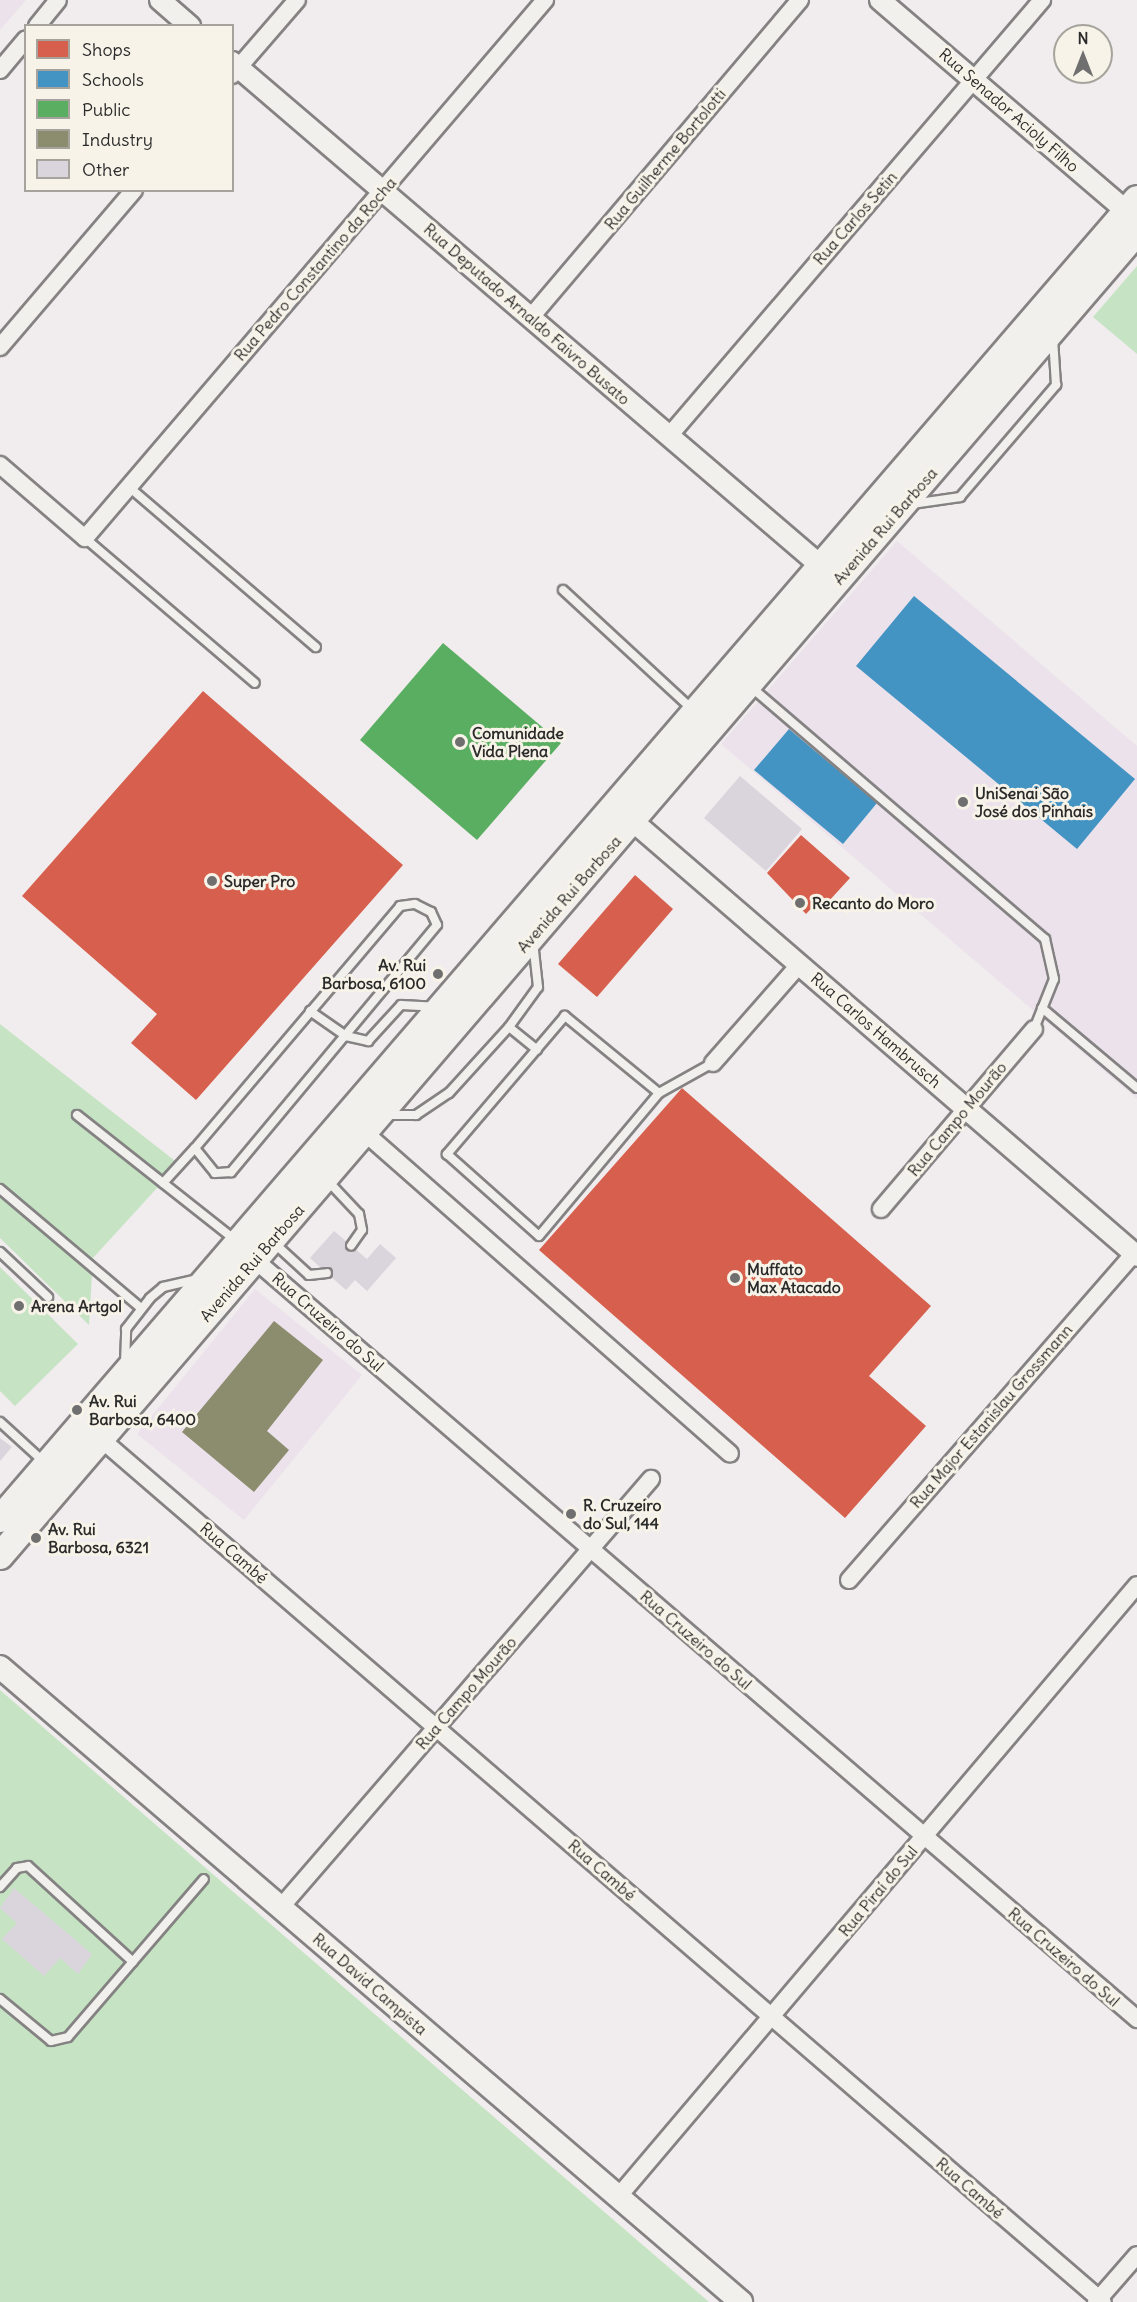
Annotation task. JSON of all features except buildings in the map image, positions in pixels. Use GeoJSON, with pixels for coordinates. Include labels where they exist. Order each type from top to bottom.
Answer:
{"type":"FeatureCollection","features":[{"type":"Feature","properties":{"kind":"main road","name":"Avenida Rui Barbosa"},"geometry":{"type":"LineString","coordinates":[[0,1556],[101,1439],[255,1248],[440,1008],[623,813],[749,685],[1052,331],[1134,216]]}},
{"type":"Feature","properties":{"kind":"main road","name":"Avenida Rui Barbosa"},"geometry":{"type":"LineString","coordinates":[[0,1519],[208,1278],[255,1248],[325,1178],[532,937],[695,712],[821,566],[1134,216]]}},
{"type":"Feature","properties":{"kind":"main road","name":"Rua David Campista"},"geometry":{"type":"LineString","coordinates":[[0,1667],[741,2302]]}},
{"type":"Feature","properties":{"kind":"street"},"geometry":{"type":"LineString","coordinates":[[39,24],[58,0]]}},
{"type":"Feature","properties":{"kind":"street"},"geometry":{"type":"LineString","coordinates":[[160,0],[188,24]]}},
{"type":"Feature","properties":{"kind":"street"},"geometry":{"type":"LineString","coordinates":[[235,68],[297,0]]}},
{"type":"Feature","properties":{"kind":"street","name":"Rua Pedro Constantino da Rocha"},"geometry":{"type":"LineString","coordinates":[[85,538],[545,0]]}},
{"type":"Feature","properties":{"kind":"street","name":"Rua Guilherme Bortolotti"},"geometry":{"type":"LineString","coordinates":[[531,318],[800,0]]}},
{"type":"Feature","properties":{"kind":"street","name":"Rua Senador Acioly Filho"},"geometry":{"type":"LineString","coordinates":[[880,0],[1134,216]]}},
{"type":"Feature","properties":{"kind":"street","name":"Rua Carlos Setin"},"geometry":{"type":"LineString","coordinates":[[669,436],[1042,0]]}},
{"type":"Feature","properties":{"kind":"street"},"geometry":{"type":"LineString","coordinates":[[0,70],[24,41]]}},
{"type":"Feature","properties":{"kind":"street","name":"Rua Deputado Arnaldo Faivro Busato"},"geometry":{"type":"LineString","coordinates":[[235,68],[382,190],[821,566]]}},
{"type":"Feature","properties":{"kind":"street"},"geometry":{"type":"LineString","coordinates":[[0,347],[132,192]]}},
{"type":"Feature","properties":{"kind":"street"},"geometry":{"type":"LineString","coordinates":[[0,465],[85,538]]}},
{"type":"Feature","properties":{"kind":"street","name":"Rua Carlos Hambrusch"},"geometry":{"type":"LineString","coordinates":[[623,813],[1135,1254]]}},
{"type":"Feature","properties":{"kind":"street"},"geometry":{"type":"LineString","coordinates":[[713,1063],[799,965]]}},
{"type":"Feature","properties":{"kind":"street","name":"Rua Campo Mourão"},"geometry":{"type":"LineString","coordinates":[[881,1209],[1034,1029]]}},
{"type":"Feature","properties":{"kind":"street"},"geometry":{"type":"LineString","coordinates":[[371,1124],[730,1452]]}},
{"type":"Feature","properties":{"kind":"street","name":"Rua Cruzeiro do Sul"},"geometry":{"type":"LineString","coordinates":[[255,1248],[591,1549],[1137,2019]]}},
{"type":"Feature","properties":{"kind":"street","name":"Rua Major Estanislau Grossmann"},"geometry":{"type":"LineString","coordinates":[[849,1580],[1135,1254]]}},
{"type":"Feature","properties":{"kind":"street","name":"Rua Cambé"},"geometry":{"type":"LineString","coordinates":[[101,1439],[1100,2301]]}},
{"type":"Feature","properties":{"kind":"street","name":"Rua Campo Mourão"},"geometry":{"type":"LineString","coordinates":[[280,1907],[651,1479]]}},
{"type":"Feature","properties":{"kind":"street","name":"Rua Piraí do Sul"},"geometry":{"type":"LineString","coordinates":[[618,2197],[1137,1585]]}},
{"type":"Feature","properties":{"kind":"street"},"geometry":{"type":"LineString","coordinates":[[1100,2301],[1137,2254]]}},
{"type":"Feature","properties":{"kind":"lane"},"geometry":{"type":"LineString","coordinates":[[903,505],[960,497],[1056,386],[1052,331]]}},
{"type":"Feature","properties":{"kind":"lane"},"geometry":{"type":"LineString","coordinates":[[129,487],[316,647]]}},
{"type":"Feature","properties":{"kind":"lane"},"geometry":{"type":"LineString","coordinates":[[85,538],[255,683]]}},
{"type":"Feature","properties":{"kind":"lane"},"geometry":{"type":"LineString","coordinates":[[563,590],[695,712]]}},
{"type":"Feature","properties":{"kind":"lane"},"geometry":{"type":"LineString","coordinates":[[749,685],[1045,939],[1054,979],[1034,1029]]}},
{"type":"Feature","properties":{"kind":"lane"},"geometry":{"type":"LineString","coordinates":[[163,1184],[400,906],[415,904],[431,912],[437,925],[231,1172],[215,1173],[195,1148]]}},
{"type":"Feature","properties":{"kind":"lane"},"geometry":{"type":"LineString","coordinates":[[371,1124],[416,1115],[441,1098],[509,1027],[538,987],[532,937]]}},
{"type":"Feature","properties":{"kind":"lane"},"geometry":{"type":"LineString","coordinates":[[310,1011],[346,1036],[368,1041],[408,1002],[440,1008]]}},
{"type":"Feature","properties":{"kind":"lane"},"geometry":{"type":"LineString","coordinates":[[1042,1008],[1137,1088]]}},
{"type":"Feature","properties":{"kind":"lane"},"geometry":{"type":"LineString","coordinates":[[659,1093],[565,1016],[447,1154],[539,1236],[659,1093],[713,1063]]}},
{"type":"Feature","properties":{"kind":"lane"},"geometry":{"type":"LineString","coordinates":[[509,1027],[537,1050]]}},
{"type":"Feature","properties":{"kind":"lane"},"geometry":{"type":"LineString","coordinates":[[77,1115],[163,1184],[255,1248],[309,1275],[327,1273]]}},
{"type":"Feature","properties":{"kind":"lane"},"geometry":{"type":"LineString","coordinates":[[325,1178],[359,1214],[362,1230],[351,1246]]}},
{"type":"Feature","properties":{"kind":"lane"},"geometry":{"type":"LineString","coordinates":[[0,1189],[141,1308]]}},
{"type":"Feature","properties":{"kind":"lane"},"geometry":{"type":"LineString","coordinates":[[0,1252],[48,1297]]}},
{"type":"Feature","properties":{"kind":"lane"},"geometry":{"type":"LineString","coordinates":[[125,1374],[126,1329],[141,1308],[163,1287],[208,1278]]}},
{"type":"Feature","properties":{"kind":"lane"},"geometry":{"type":"LineString","coordinates":[[0,1422],[46,1465]]}},
{"type":"Feature","properties":{"kind":"lane"},"geometry":{"type":"LineString","coordinates":[[0,1887],[17,1868],[28,1866],[133,1962]]}},
{"type":"Feature","properties":{"kind":"lane"},"geometry":{"type":"LineString","coordinates":[[0,1999],[51,2040],[60,2040],[133,1962],[204,1880]]}},
{"type":"Feature","properties":{"kind":"shaded area"},"geometry":{"type":"Polygon","coordinates":[[[0,0],[26,0],[0,30],[0,0]]]}},
{"type":"Feature","properties":{"kind":"shaded area","name":"UniSenai São José dos Pinhais"},"geometry":{"type":"Polygon","coordinates":[[[897,541],[1137,746],[1137,1099],[721,744],[897,541]]]}},
{"type":"Feature","properties":{"kind":"shaded area"},"geometry":{"type":"Polygon","coordinates":[[[255,1289],[362,1375],[244,1520],[137,1434],[255,1289]]]}},
{"type":"Feature","properties":{"kind":"green space"},"geometry":{"type":"Polygon","coordinates":[[[1137,266],[1137,354],[1093,317],[1137,266]]]}},
{"type":"Feature","properties":{"kind":"green space"},"geometry":{"type":"Polygon","coordinates":[[[0,1024],[179,1164],[93,1258],[89,1325],[0,1238],[0,1024]]]}},
{"type":"Feature","properties":{"kind":"green space","name":"Arena Artgol"},"geometry":{"type":"Polygon","coordinates":[[[0,1267],[78,1344],[15,1406],[0,1391],[0,1267]]]}},
{"type":"Feature","properties":{"kind":"green space"},"geometry":{"type":"Polygon","coordinates":[[[0,1690],[466,2093],[709,2302],[0,2302],[0,1690]]]}},
{"type":"Feature","properties":{"kind":"place","name":"Comunidade Vida Plena"},"geometry":{"type":"Point","coordinates":[460,742]}},
{"type":"Feature","properties":{"kind":"place","name":"UniSenai São José dos Pinhais"},"geometry":{"type":"Point","coordinates":[963,802]}},
{"type":"Feature","properties":{"kind":"place","name":"Super Pro"},"geometry":{"type":"Point","coordinates":[212,881]}},
{"type":"Feature","properties":{"kind":"place","name":"Recanto do Moro"},"geometry":{"type":"Point","coordinates":[800,903]}},
{"type":"Feature","properties":{"kind":"place","name":"Av. Rui Barbosa, 6100"},"geometry":{"type":"Point","coordinates":[438,974]}},
{"type":"Feature","properties":{"kind":"place","name":"Muffato Max Atacado"},"geometry":{"type":"Point","coordinates":[735,1278]}},
{"type":"Feature","properties":{"kind":"place","name":"Arena Artgol"},"geometry":{"type":"Point","coordinates":[19,1306]}},
{"type":"Feature","properties":{"kind":"place","name":"Av. Rui Barbosa, 6400"},"geometry":{"type":"Point","coordinates":[77,1410]}},
{"type":"Feature","properties":{"kind":"place","name":"R. Cruzeiro do Sul, 144"},"geometry":{"type":"Point","coordinates":[571,1514]}},
{"type":"Feature","properties":{"kind":"place","name":"Av. Rui Barbosa, 6321"},"geometry":{"type":"Point","coordinates":[36,1538]}}]}
